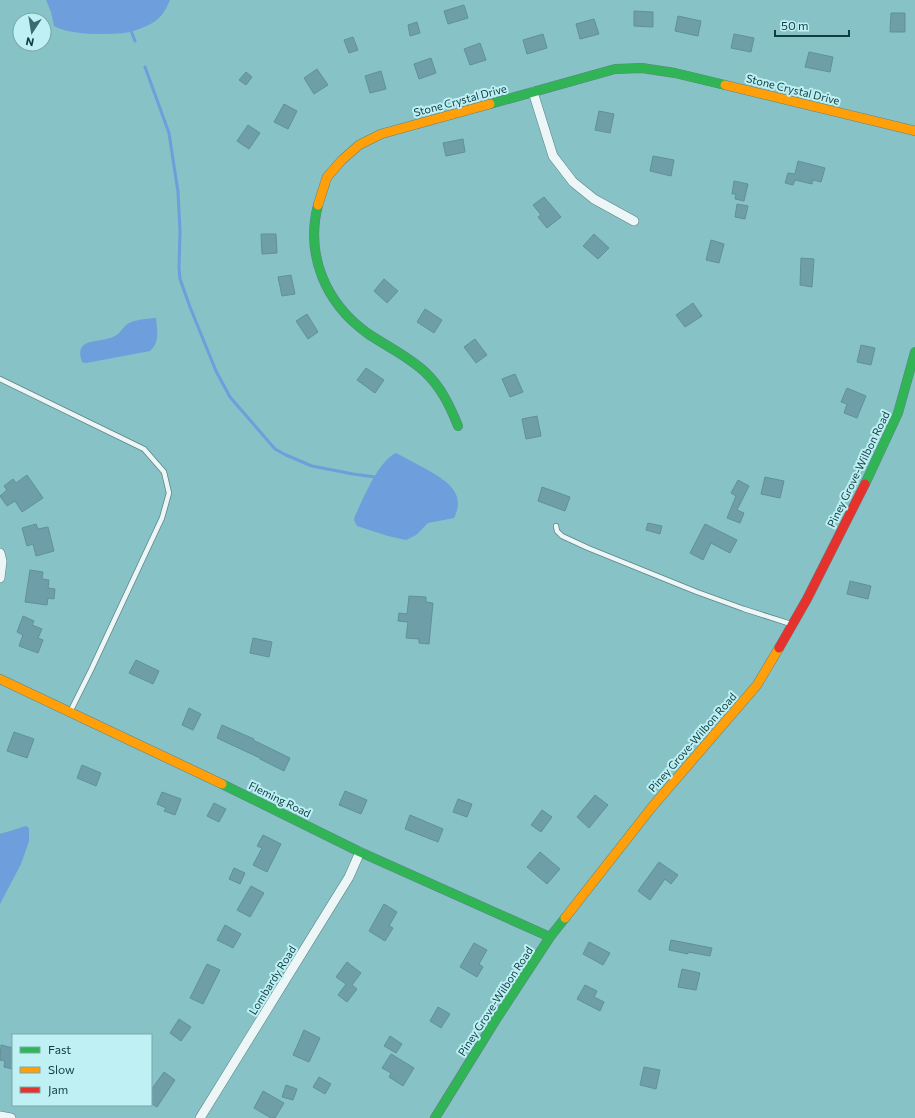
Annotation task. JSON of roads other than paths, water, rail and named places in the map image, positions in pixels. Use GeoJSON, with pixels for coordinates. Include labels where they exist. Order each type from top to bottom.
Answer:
{"type":"FeatureCollection","features":[{"type":"Feature","properties":{"kind":"street","name":"Stone Crystal Drive"},"geometry":{"type":"LineString","coordinates":[[458,426],[442,392],[424,371],[398,352],[362,330],[342,311],[330,293],[320,270],[315,252],[314,236],[316,211],[326,178],[337,164],[358,146],[381,134],[615,69],[642,68],[675,73],[915,131]]}},
{"type":"Feature","properties":{"kind":"street"},"geometry":{"type":"LineString","coordinates":[[533,92],[552,156],[573,182],[594,199],[634,221]]}},
{"type":"Feature","properties":{"kind":"street","name":"Piney Grove-Wilbon Road"},"geometry":{"type":"LineString","coordinates":[[435,1118],[495,1021],[550,937],[652,807],[757,685],[807,599],[855,505],[898,413],[913,365],[915,352]]}},
{"type":"Feature","properties":{"kind":"street"},"geometry":{"type":"LineString","coordinates":[[0,553],[2,561],[0,578]]}},
{"type":"Feature","properties":{"kind":"street","name":"Fleming Road"},"geometry":{"type":"LineString","coordinates":[[0,679],[258,801],[360,852],[550,937]]}},
{"type":"Feature","properties":{"kind":"street","name":"Lombardy Road"},"geometry":{"type":"LineString","coordinates":[[200,1118],[349,877],[360,852]]}},
{"type":"Feature","properties":{"kind":"street"},"geometry":{"type":"LineString","coordinates":[[0,1116],[12,1118]]}},
{"type":"Feature","properties":{"kind":"lane"},"geometry":{"type":"LineString","coordinates":[[0,379],[144,448],[164,472],[169,493],[162,518],[70,712]]}},
{"type":"Feature","properties":{"kind":"lane"},"geometry":{"type":"LineString","coordinates":[[556,526],[557,531],[562,536],[588,548],[697,592],[792,624]]}},
{"type":"Feature","properties":{"kind":"water"},"geometry":{"type":"Polygon","coordinates":[[[46,0],[170,0],[162,15],[157,20],[148,25],[124,33],[78,33],[61,29],[54,26],[51,12],[46,0]]]}},
{"type":"Feature","properties":{"kind":"water"},"geometry":{"type":"Polygon","coordinates":[[[156,318],[157,340],[150,351],[86,363],[82,362],[80,354],[81,348],[85,344],[115,336],[126,325],[133,322],[156,318]]]}},
{"type":"Feature","properties":{"kind":"water"},"geometry":{"type":"Polygon","coordinates":[[[396,453],[447,482],[456,494],[458,501],[454,518],[428,523],[416,535],[406,540],[357,526],[354,520],[367,490],[378,472],[384,463],[396,453]]]}},
{"type":"Feature","properties":{"kind":"water"},"geometry":{"type":"Polygon","coordinates":[[[26,826],[29,828],[29,841],[21,864],[0,904],[0,834],[26,826]]]}},
{"type":"Feature","properties":{"kind":"waterway"},"geometry":{"type":"LineString","coordinates":[[130,28],[135,41]]}},
{"type":"Feature","properties":{"kind":"waterway"},"geometry":{"type":"LineString","coordinates":[[145,67],[169,133],[178,192],[180,279],[216,371],[230,397],[275,449],[312,466],[375,477],[377,479]]}}]}
